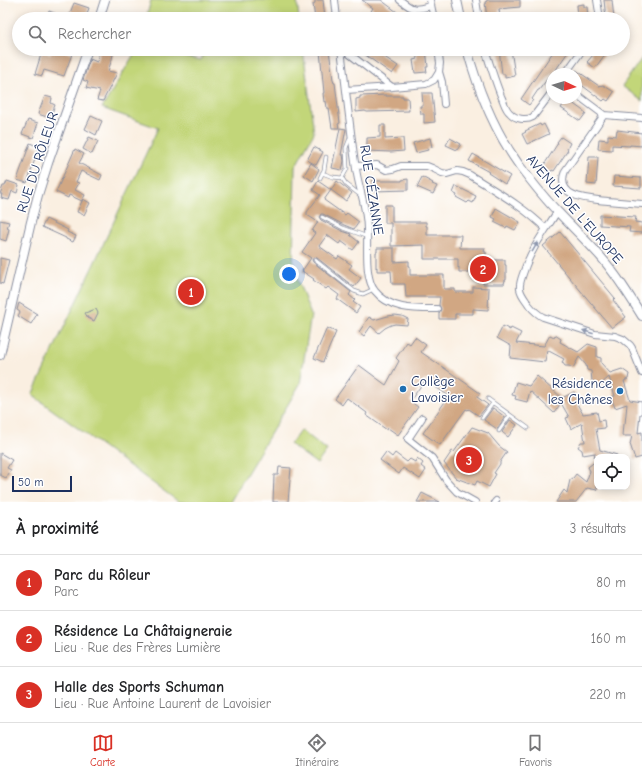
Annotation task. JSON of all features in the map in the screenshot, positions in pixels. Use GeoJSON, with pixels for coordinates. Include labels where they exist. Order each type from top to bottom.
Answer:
{"type":"FeatureCollection","features":[{"type":"Feature","properties":{"kind":"street"},"geometry":{"type":"LineString","coordinates":[[101,12],[105,0]]}},
{"type":"Feature","properties":{"kind":"street"},"geometry":{"type":"LineString","coordinates":[[335,0],[336,12]]}},
{"type":"Feature","properties":{"kind":"street"},"geometry":{"type":"LineString","coordinates":[[400,0],[410,8],[415,9],[431,3]]}},
{"type":"Feature","properties":{"kind":"street"},"geometry":{"type":"LineString","coordinates":[[457,0],[460,12]]}},
{"type":"Feature","properties":{"kind":"street"},"geometry":{"type":"LineString","coordinates":[[476,0],[478,12]]}},
{"type":"Feature","properties":{"kind":"street"},"geometry":{"type":"LineString","coordinates":[[597,0],[599,12]]}},
{"type":"Feature","properties":{"kind":"street","name":"RUE DU RÔLEUR"},"geometry":{"type":"LineString","coordinates":[[0,355],[36,204],[48,163],[86,56]]}},
{"type":"Feature","properties":{"kind":"street","name":"RUE CÉZANNE"},"geometry":{"type":"LineString","coordinates":[[343,56],[351,134],[366,215],[369,277],[374,289]]}},
{"type":"Feature","properties":{"kind":"street"},"geometry":{"type":"LineString","coordinates":[[351,56],[392,87]]}},
{"type":"Feature","properties":{"kind":"street"},"geometry":{"type":"LineString","coordinates":[[439,56],[439,72],[442,82],[444,104]]}},
{"type":"Feature","properties":{"kind":"street","name":"AVENUE DE L'EUROPE"},"geometry":{"type":"LineString","coordinates":[[469,56],[476,80],[497,129],[519,165],[557,212],[590,245],[606,264],[642,316]]}},
{"type":"Feature","properties":{"kind":"street"},"geometry":{"type":"LineString","coordinates":[[487,56],[492,74],[506,109],[512,115],[524,120],[530,119],[546,100]]}},
{"type":"Feature","properties":{"kind":"street"},"geometry":{"type":"LineString","coordinates":[[569,68],[578,56]]}},
{"type":"Feature","properties":{"kind":"street"},"geometry":{"type":"LineString","coordinates":[[346,90],[428,83],[434,80],[439,72]]}},
{"type":"Feature","properties":{"kind":"street"},"geometry":{"type":"LineString","coordinates":[[582,98],[604,115],[642,118]]}},
{"type":"Feature","properties":{"kind":"street"},"geometry":{"type":"LineString","coordinates":[[604,115],[565,172],[563,177],[564,184],[567,190],[581,198],[642,204]]}},
{"type":"Feature","properties":{"kind":"street"},"geometry":{"type":"LineString","coordinates":[[356,166],[375,165],[386,170],[401,166],[427,166],[445,174],[454,171],[463,172],[516,204],[546,229]]}},
{"type":"Feature","properties":{"kind":"street"},"geometry":{"type":"LineString","coordinates":[[557,212],[529,257],[520,281],[521,292],[525,300],[536,313],[544,317],[595,334],[615,336],[626,340],[632,348],[642,373]]}},
{"type":"Feature","properties":{"kind":"street"},"geometry":{"type":"LineString","coordinates":[[374,289],[378,295],[399,306],[415,309],[437,309]]}},
{"type":"Feature","properties":{"kind":"street"},"geometry":{"type":"LineString","coordinates":[[422,418],[408,439],[432,458],[446,480],[457,492],[474,502]]}},
{"type":"Feature","properties":{"kind":"lane"},"geometry":{"type":"LineString","coordinates":[[342,178],[347,169],[346,148],[351,134]]}},
{"type":"Feature","properties":{"kind":"lane"},"geometry":{"type":"LineString","coordinates":[[320,178],[326,157]]}},
{"type":"Feature","properties":{"kind":"lane"},"geometry":{"type":"LineString","coordinates":[[322,173],[333,177],[342,178],[346,184],[362,196]]}},
{"type":"Feature","properties":{"kind":"lane"},"geometry":{"type":"LineString","coordinates":[[322,216],[343,228],[368,236]]}},
{"type":"Feature","properties":{"kind":"lane"},"geometry":{"type":"LineString","coordinates":[[315,260],[354,291],[363,294],[374,289]]}},
{"type":"Feature","properties":{"kind":"lane"},"geometry":{"type":"LineString","coordinates":[[488,399],[528,428]]}},
{"type":"Feature","properties":{"kind":"lane"},"geometry":{"type":"LineString","coordinates":[[482,418],[493,403]]}},
{"type":"Feature","properties":{"kind":"lane"},"geometry":{"type":"LineString","coordinates":[[499,431],[510,415]]}},
{"type":"Feature","properties":{"kind":"green space"},"geometry":{"type":"Polygon","coordinates":[[[151,0],[297,0],[298,12],[148,12],[151,0]]]}},
{"type":"Feature","properties":{"kind":"green space"},"geometry":{"type":"Polygon","coordinates":[[[133,56],[184,56],[201,60],[202,56],[304,56],[314,133],[295,167],[293,268],[311,315],[300,384],[230,502],[179,502],[32,395],[158,128],[102,108],[133,56]]]}},
{"type":"Feature","properties":{"kind":"green space"},"geometry":{"type":"Polygon","coordinates":[[[642,58],[642,101],[622,86],[642,58]]]}},
{"type":"Feature","properties":{"kind":"green space"},"geometry":{"type":"Polygon","coordinates":[[[301,430],[327,450],[317,464],[290,444],[301,430]]]}},
{"type":"Feature","properties":{"kind":"building"},"geometry":{"type":"Polygon","coordinates":[[[315,0],[323,0],[324,12],[314,12],[313,4],[315,3],[315,0]]]}},
{"type":"Feature","properties":{"kind":"building"},"geometry":{"type":"Polygon","coordinates":[[[362,0],[381,0],[397,12],[372,12],[371,11],[373,8],[362,0]]]}},
{"type":"Feature","properties":{"kind":"building"},"geometry":{"type":"Polygon","coordinates":[[[520,0],[520,7],[499,9],[499,12],[486,12],[485,2],[520,0]]]}},
{"type":"Feature","properties":{"kind":"building"},"geometry":{"type":"Polygon","coordinates":[[[604,0],[612,0],[613,12],[605,12],[604,0]]]}},
{"type":"Feature","properties":{"kind":"building"},"geometry":{"type":"Polygon","coordinates":[[[74,3],[89,8],[88,12],[70,12],[74,3]]]}},
{"type":"Feature","properties":{"kind":"building"},"geometry":{"type":"Polygon","coordinates":[[[584,4],[584,7],[587,7],[587,12],[578,12],[577,5],[584,4]]]}},
{"type":"Feature","properties":{"kind":"building"},"geometry":{"type":"Polygon","coordinates":[[[40,56],[71,56],[64,76],[44,70],[42,76],[35,74],[40,56]]]}},
{"type":"Feature","properties":{"kind":"building"},"geometry":{"type":"Polygon","coordinates":[[[98,56],[113,56],[108,71],[117,73],[103,101],[97,100],[100,91],[86,88],[88,82],[83,80],[90,59],[97,62],[98,56]]]}},
{"type":"Feature","properties":{"kind":"building"},"geometry":{"type":"Polygon","coordinates":[[[320,56],[330,56],[333,80],[335,83],[340,123],[338,124],[339,128],[332,128],[329,108],[327,108],[326,101],[324,102],[320,56]]]}},
{"type":"Feature","properties":{"kind":"building"},"geometry":{"type":"Polygon","coordinates":[[[367,56],[383,56],[398,66],[392,74],[367,56]]]}},
{"type":"Feature","properties":{"kind":"building"},"geometry":{"type":"Polygon","coordinates":[[[417,56],[427,56],[427,72],[415,73],[413,60],[417,59],[417,56]]]}},
{"type":"Feature","properties":{"kind":"building"},"geometry":{"type":"Polygon","coordinates":[[[500,56],[512,56],[515,76],[505,78],[505,74],[502,74],[500,56]]]}},
{"type":"Feature","properties":{"kind":"building"},"geometry":{"type":"Polygon","coordinates":[[[550,56],[565,56],[557,68],[546,68],[546,81],[538,90],[529,105],[521,99],[550,56]]]}},
{"type":"Feature","properties":{"kind":"building"},"geometry":{"type":"Polygon","coordinates":[[[592,56],[604,56],[595,68],[587,62],[592,56]]]}},
{"type":"Feature","properties":{"kind":"building"},"geometry":{"type":"Polygon","coordinates":[[[582,74],[599,86],[603,85],[614,92],[608,101],[605,99],[603,101],[582,85],[582,74]]]}},
{"type":"Feature","properties":{"kind":"building"},"geometry":{"type":"Polygon","coordinates":[[[422,93],[432,93],[435,122],[424,123],[424,114],[421,114],[420,106],[423,106],[422,93]]]}},
{"type":"Feature","properties":{"kind":"building"},"geometry":{"type":"Polygon","coordinates":[[[45,96],[52,98],[51,103],[55,105],[50,118],[38,114],[45,96]]]}},
{"type":"Feature","properties":{"kind":"building"},"geometry":{"type":"Polygon","coordinates":[[[360,96],[403,96],[403,98],[408,98],[409,111],[356,112],[356,99],[360,98],[360,96]]]}},
{"type":"Feature","properties":{"kind":"building"},"geometry":{"type":"Polygon","coordinates":[[[564,104],[574,104],[586,113],[580,121],[561,108],[564,104]]]}},
{"type":"Feature","properties":{"kind":"building"},"geometry":{"type":"Polygon","coordinates":[[[91,116],[102,121],[96,135],[85,129],[91,116]]]}},
{"type":"Feature","properties":{"kind":"building"},"geometry":{"type":"Polygon","coordinates":[[[28,120],[38,123],[33,138],[22,134],[28,120]]]}},
{"type":"Feature","properties":{"kind":"building"},"geometry":{"type":"Polygon","coordinates":[[[540,124],[541,126],[544,124],[549,134],[527,144],[522,134],[540,124]]]}},
{"type":"Feature","properties":{"kind":"building"},"geometry":{"type":"Polygon","coordinates":[[[380,125],[385,125],[385,139],[403,138],[404,151],[367,151],[367,138],[380,137],[380,125]]]}},
{"type":"Feature","properties":{"kind":"building"},"geometry":{"type":"Polygon","coordinates":[[[340,128],[346,129],[341,155],[343,155],[344,161],[342,170],[332,168],[340,128]]]}},
{"type":"Feature","properties":{"kind":"building"},"geometry":{"type":"Polygon","coordinates":[[[617,130],[642,133],[642,146],[612,145],[612,150],[598,149],[599,139],[608,140],[608,135],[616,136],[617,130]]]}},
{"type":"Feature","properties":{"kind":"building"},"geometry":{"type":"Polygon","coordinates":[[[89,137],[98,141],[92,154],[83,149],[89,137]]]}},
{"type":"Feature","properties":{"kind":"building"},"geometry":{"type":"Polygon","coordinates":[[[561,137],[570,143],[567,149],[568,150],[554,171],[552,170],[550,173],[542,168],[561,137]]]}},
{"type":"Feature","properties":{"kind":"building"},"geometry":{"type":"Polygon","coordinates":[[[430,138],[432,147],[427,148],[428,150],[416,153],[413,143],[430,138]]]}},
{"type":"Feature","properties":{"kind":"building"},"geometry":{"type":"Polygon","coordinates":[[[450,138],[461,144],[457,150],[446,145],[450,138]]]}},
{"type":"Feature","properties":{"kind":"building"},"geometry":{"type":"Polygon","coordinates":[[[30,143],[39,147],[27,183],[17,180],[30,143]]]}},
{"type":"Feature","properties":{"kind":"building"},"geometry":{"type":"Polygon","coordinates":[[[314,147],[323,152],[316,165],[307,160],[314,147]]]}},
{"type":"Feature","properties":{"kind":"building"},"geometry":{"type":"Polygon","coordinates":[[[75,149],[84,154],[79,163],[102,175],[100,180],[81,171],[76,182],[79,183],[75,190],[85,195],[82,201],[69,195],[68,198],[56,192],[75,149]]]}},
{"type":"Feature","properties":{"kind":"building"},"geometry":{"type":"Polygon","coordinates":[[[473,154],[510,176],[505,184],[488,173],[489,172],[469,161],[473,154]]]}},
{"type":"Feature","properties":{"kind":"building"},"geometry":{"type":"Polygon","coordinates":[[[589,157],[598,157],[596,185],[587,184],[589,157]]]}},
{"type":"Feature","properties":{"kind":"building"},"geometry":{"type":"Polygon","coordinates":[[[311,163],[319,169],[313,181],[304,175],[311,163]]]}},
{"type":"Feature","properties":{"kind":"building"},"geometry":{"type":"Polygon","coordinates":[[[614,176],[641,178],[641,188],[613,186],[614,176]]]}},
{"type":"Feature","properties":{"kind":"building"},"geometry":{"type":"Polygon","coordinates":[[[422,177],[437,186],[433,194],[417,187],[422,177]]]}},
{"type":"Feature","properties":{"kind":"building"},"geometry":{"type":"Polygon","coordinates":[[[408,179],[408,190],[373,191],[372,181],[402,181],[408,179]]]}},
{"type":"Feature","properties":{"kind":"building"},"geometry":{"type":"Polygon","coordinates":[[[7,181],[19,185],[17,193],[12,191],[9,200],[1,198],[2,194],[0,194],[7,181]]]}},
{"type":"Feature","properties":{"kind":"building"},"geometry":{"type":"Polygon","coordinates":[[[318,181],[331,190],[324,200],[345,215],[347,213],[359,222],[354,229],[323,214],[319,217],[321,220],[351,234],[350,235],[359,242],[353,250],[341,241],[339,244],[327,235],[319,246],[337,259],[339,256],[352,265],[349,269],[361,278],[354,287],[317,258],[314,257],[312,260],[351,292],[349,295],[355,300],[353,302],[360,307],[356,313],[337,299],[339,295],[328,287],[326,289],[302,271],[311,258],[302,252],[315,233],[312,231],[318,222],[307,215],[307,212],[320,195],[313,190],[318,181]]]}},
{"type":"Feature","properties":{"kind":"building"},"geometry":{"type":"Polygon","coordinates":[[[337,181],[352,193],[346,201],[331,190],[337,181]]]}},
{"type":"Feature","properties":{"kind":"building"},"geometry":{"type":"Polygon","coordinates":[[[456,186],[476,196],[473,203],[469,201],[467,203],[456,197],[457,195],[453,193],[456,186]]]}},
{"type":"Feature","properties":{"kind":"building"},"geometry":{"type":"Polygon","coordinates":[[[83,199],[90,203],[84,215],[77,212],[83,199]]]}},
{"type":"Feature","properties":{"kind":"building"},"geometry":{"type":"Polygon","coordinates":[[[385,205],[392,205],[392,222],[426,222],[427,235],[461,235],[460,248],[485,248],[484,252],[486,252],[486,260],[505,260],[506,280],[504,284],[483,284],[483,272],[459,272],[458,259],[424,259],[424,245],[391,246],[391,223],[385,223],[385,205]]]}},
{"type":"Feature","properties":{"kind":"building"},"geometry":{"type":"Polygon","coordinates":[[[496,208],[520,222],[515,230],[507,226],[506,228],[494,222],[496,219],[492,217],[496,208]]]}},
{"type":"Feature","properties":{"kind":"building"},"geometry":{"type":"Polygon","coordinates":[[[600,215],[636,217],[635,222],[642,223],[642,233],[629,232],[630,227],[600,225],[600,215]]]}},
{"type":"Feature","properties":{"kind":"building"},"geometry":{"type":"Polygon","coordinates":[[[46,219],[68,230],[67,232],[76,236],[73,242],[42,227],[46,219]]]}},
{"type":"Feature","properties":{"kind":"building"},"geometry":{"type":"Polygon","coordinates":[[[0,220],[9,222],[6,241],[0,239],[0,220]]]}},
{"type":"Feature","properties":{"kind":"building"},"geometry":{"type":"Polygon","coordinates":[[[560,232],[615,298],[613,300],[626,317],[612,328],[543,246],[560,232]]]}},
{"type":"Feature","properties":{"kind":"building"},"geometry":{"type":"Polygon","coordinates":[[[377,248],[394,248],[394,262],[409,261],[410,275],[444,275],[444,289],[455,289],[455,292],[473,292],[473,287],[489,288],[488,310],[473,309],[473,314],[455,314],[455,319],[439,319],[441,309],[439,305],[440,297],[406,297],[405,284],[392,284],[391,271],[377,271],[377,248]]]}},
{"type":"Feature","properties":{"kind":"building"},"geometry":{"type":"Polygon","coordinates":[[[0,258],[9,260],[3,284],[0,283],[0,258]]]}},
{"type":"Feature","properties":{"kind":"building"},"geometry":{"type":"Polygon","coordinates":[[[19,303],[37,314],[31,324],[18,316],[20,312],[17,310],[19,303]]]}},
{"type":"Feature","properties":{"kind":"building"},"geometry":{"type":"Polygon","coordinates":[[[96,309],[98,313],[94,321],[88,318],[85,313],[96,309]]]}},
{"type":"Feature","properties":{"kind":"building"},"geometry":{"type":"Polygon","coordinates":[[[395,315],[408,319],[407,325],[391,325],[379,333],[371,326],[364,336],[359,332],[369,317],[374,320],[395,315]]]}},
{"type":"Feature","properties":{"kind":"building","name":"Résidence les Chênes"},"geometry":{"type":"Polygon","coordinates":[[[503,326],[521,333],[516,343],[544,346],[550,335],[554,337],[555,335],[561,339],[560,342],[578,352],[588,344],[597,347],[597,357],[601,358],[601,363],[610,373],[622,369],[629,374],[628,379],[624,381],[630,400],[642,402],[642,414],[640,414],[638,433],[642,432],[642,457],[635,459],[630,444],[632,436],[622,436],[627,404],[615,408],[611,397],[615,396],[609,377],[599,386],[592,381],[591,371],[587,370],[586,365],[579,357],[573,368],[565,366],[562,362],[564,359],[547,350],[545,362],[510,358],[511,346],[497,338],[503,326]]]}},
{"type":"Feature","properties":{"kind":"building"},"geometry":{"type":"Polygon","coordinates":[[[327,328],[336,332],[323,362],[314,358],[327,328]]]}},
{"type":"Feature","properties":{"kind":"building"},"geometry":{"type":"Polygon","coordinates":[[[415,337],[426,345],[421,352],[480,393],[477,397],[488,405],[479,416],[469,409],[466,409],[440,445],[423,433],[449,396],[425,380],[410,401],[418,407],[398,435],[388,428],[387,430],[366,415],[367,413],[347,398],[342,405],[335,399],[359,365],[386,385],[399,361],[396,358],[407,342],[410,344],[415,337]]]}},
{"type":"Feature","properties":{"kind":"building"},"geometry":{"type":"Polygon","coordinates":[[[537,376],[562,398],[574,392],[579,403],[577,404],[583,414],[597,412],[599,421],[604,420],[605,428],[596,429],[600,450],[614,454],[595,453],[583,455],[582,450],[578,447],[581,442],[585,442],[582,423],[571,429],[566,418],[569,417],[561,403],[554,413],[530,391],[527,402],[515,399],[516,396],[512,395],[516,382],[529,386],[537,376]]]}},
{"type":"Feature","properties":{"kind":"building"},"geometry":{"type":"Polygon","coordinates":[[[493,408],[505,417],[497,429],[484,420],[493,408]]]}},
{"type":"Feature","properties":{"kind":"building"},"geometry":{"type":"Polygon","coordinates":[[[510,420],[517,425],[508,437],[502,432],[510,420]]]}},
{"type":"Feature","properties":{"kind":"building"},"geometry":{"type":"Polygon","coordinates":[[[472,427],[488,433],[499,446],[507,452],[494,473],[496,474],[489,487],[477,481],[475,485],[456,478],[444,463],[472,427]]]}},
{"type":"Feature","properties":{"kind":"building"},"geometry":{"type":"Polygon","coordinates":[[[386,452],[392,457],[395,453],[407,462],[410,459],[415,462],[417,458],[423,463],[421,466],[426,470],[420,479],[403,468],[399,474],[380,460],[386,452]]]}},
{"type":"Feature","properties":{"kind":"building"},"geometry":{"type":"Polygon","coordinates":[[[0,453],[12,460],[7,468],[11,470],[6,478],[0,475],[0,453]]]}},
{"type":"Feature","properties":{"kind":"building"},"geometry":{"type":"Polygon","coordinates":[[[594,462],[594,489],[587,488],[576,502],[556,502],[564,490],[567,493],[570,480],[576,474],[586,482],[590,471],[588,467],[594,462]]]}},
{"type":"Feature","properties":{"kind":"building"},"geometry":{"type":"Polygon","coordinates":[[[279,467],[291,468],[288,502],[273,502],[274,475],[278,475],[279,467]]]}},
{"type":"Feature","properties":{"kind":"building"},"geometry":{"type":"Polygon","coordinates":[[[422,493],[440,502],[417,502],[422,493]]]}},
{"type":"Feature","properties":{"kind":"place","name":"Résidence La Châtaigneraie"},"geometry":{"type":"Point","coordinates":[483,269]}},
{"type":"Feature","properties":{"kind":"place","name":"Parc du Rôleur"},"geometry":{"type":"Point","coordinates":[191,292]}},
{"type":"Feature","properties":{"kind":"place","name":"Collège Lavoisier"},"geometry":{"type":"Point","coordinates":[403,389]}},
{"type":"Feature","properties":{"kind":"place","name":"Résidence les Chênes"},"geometry":{"type":"Point","coordinates":[620,391]}},
{"type":"Feature","properties":{"kind":"place","name":"Halle des Sports Schuman"},"geometry":{"type":"Point","coordinates":[469,460]}}]}
